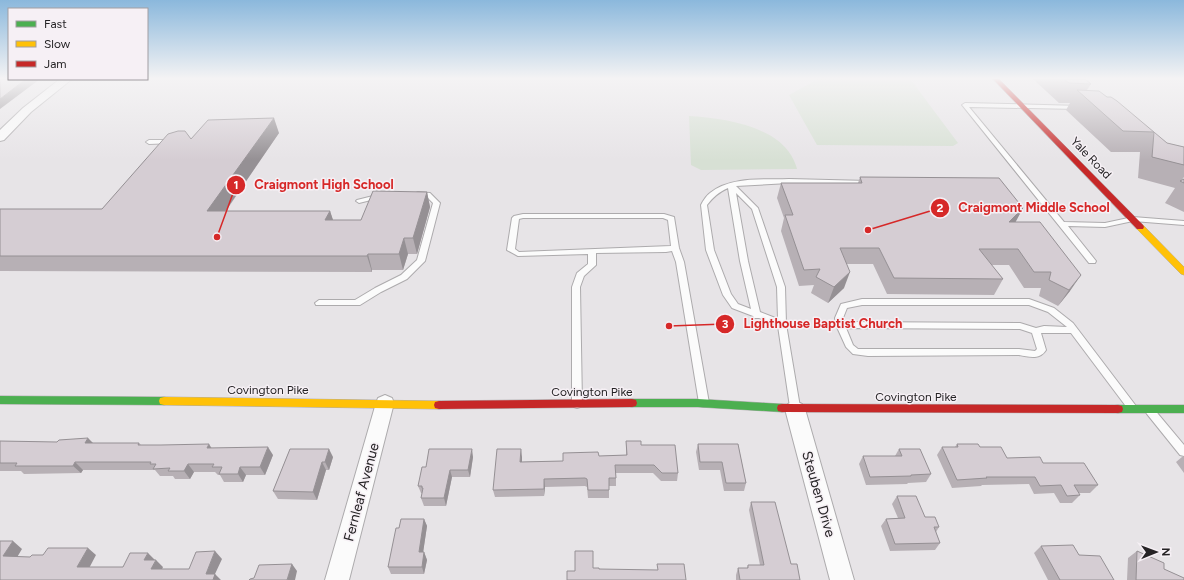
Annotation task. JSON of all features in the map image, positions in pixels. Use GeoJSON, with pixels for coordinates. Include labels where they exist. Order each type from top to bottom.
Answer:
{"type":"FeatureCollection","features":[{"type":"Feature","properties":{"kind":"main road","name":"Yale Road"},"geometry":{"type":"LineString","coordinates":[[1023,106],[1184,272]]}},
{"type":"Feature","properties":{"kind":"main road"},"geometry":{"type":"LineString","coordinates":[[1039,106],[1049,116]]}},
{"type":"Feature","properties":{"kind":"main road"},"geometry":{"type":"LineString","coordinates":[[1144,210],[1165,230]]}},
{"type":"Feature","properties":{"kind":"main road","name":"Covington Pike"},"geometry":{"type":"LineString","coordinates":[[0,400],[385,403],[404,406],[704,404],[795,409],[1184,408]]}},
{"type":"Feature","properties":{"kind":"street"},"geometry":{"type":"LineString","coordinates":[[0,137],[32,106]]}},
{"type":"Feature","properties":{"kind":"street","name":"Fernleaf Avenue"},"geometry":{"type":"LineString","coordinates":[[337,580],[385,403]]}},
{"type":"Feature","properties":{"kind":"street","name":"Steuben Drive"},"geometry":{"type":"LineString","coordinates":[[795,409],[842,580]]}},
{"type":"Feature","properties":{"kind":"lane"},"geometry":{"type":"LineString","coordinates":[[966,106],[1092,261]]}},
{"type":"Feature","properties":{"kind":"lane"},"geometry":{"type":"LineString","coordinates":[[1042,106],[1085,107]]}},
{"type":"Feature","properties":{"kind":"lane"},"geometry":{"type":"LineString","coordinates":[[149,142],[180,142]]}},
{"type":"Feature","properties":{"kind":"lane"},"geometry":{"type":"LineString","coordinates":[[782,324],[757,316],[735,306],[727,296],[710,250],[704,205],[711,195],[720,188],[738,183],[877,183]]}},
{"type":"Feature","properties":{"kind":"lane"},"geometry":{"type":"LineString","coordinates":[[731,185],[744,261],[757,316]]}},
{"type":"Feature","properties":{"kind":"lane"},"geometry":{"type":"LineString","coordinates":[[731,185],[755,208],[781,287],[782,324],[795,409]]}},
{"type":"Feature","properties":{"kind":"lane"},"geometry":{"type":"LineString","coordinates":[[319,303],[357,303],[378,290],[404,277],[421,261],[436,202],[428,194],[407,193]]}},
{"type":"Feature","properties":{"kind":"lane"},"geometry":{"type":"LineString","coordinates":[[359,201],[387,194]]}},
{"type":"Feature","properties":{"kind":"lane"},"geometry":{"type":"LineString","coordinates":[[675,248],[518,254],[511,250],[516,218],[523,216],[664,216],[671,219],[675,248],[680,262],[704,404]]}},
{"type":"Feature","properties":{"kind":"lane"},"geometry":{"type":"LineString","coordinates":[[1062,224],[1105,225],[1133,219],[1184,223]]}},
{"type":"Feature","properties":{"kind":"lane"},"geometry":{"type":"LineString","coordinates":[[576,405],[576,287],[580,275],[592,265],[592,251]]}},
{"type":"Feature","properties":{"kind":"lane"},"geometry":{"type":"LineString","coordinates":[[1036,331],[1042,350],[1036,354],[1018,352],[868,353],[856,352],[850,347],[840,325],[839,318],[844,306],[862,302],[1029,302],[1049,307],[1060,315],[1074,330],[1133,408]]}},
{"type":"Feature","properties":{"kind":"lane"},"geometry":{"type":"LineString","coordinates":[[840,325],[1020,326],[1036,331],[1044,328],[1074,330]]}},
{"type":"Feature","properties":{"kind":"lane"},"geometry":{"type":"LineString","coordinates":[[1148,408],[1184,452]]}},
{"type":"Feature","properties":{"kind":"shaded area"},"geometry":{"type":"Polygon","coordinates":[[[795,106],[930,106],[958,143],[953,146],[817,145],[795,106]]]}},
{"type":"Feature","properties":{"kind":"shaded area"},"geometry":{"type":"Polygon","coordinates":[[[689,116],[731,121],[759,130],[783,145],[791,155],[797,169],[701,170],[691,165],[689,116]]]}},
{"type":"Feature","properties":{"kind":"building"},"geometry":{"type":"Polygon","coordinates":[[[1095,106],[1123,106],[1154,132],[1123,131],[1095,106]]]}},
{"type":"Feature","properties":{"kind":"building"},"geometry":{"type":"Polygon","coordinates":[[[274,118],[207,211],[330,211],[325,220],[361,220],[373,191],[427,192],[413,238],[404,238],[399,254],[368,254],[367,256],[0,256],[0,209],[102,209],[168,134],[178,131],[185,131],[191,139],[208,120],[274,118]]]}},
{"type":"Feature","properties":{"kind":"building"},"geometry":{"type":"Polygon","coordinates":[[[1154,132],[1167,143],[1184,147],[1184,165],[1152,157],[1154,132]]]}},
{"type":"Feature","properties":{"kind":"building"},"geometry":{"type":"Polygon","coordinates":[[[860,177],[999,178],[1023,208],[1009,222],[1040,222],[1081,275],[1069,290],[1049,280],[1051,272],[1034,272],[1018,249],[979,249],[1003,279],[894,278],[879,248],[840,248],[850,272],[834,287],[816,277],[820,269],[804,270],[785,215],[793,215],[781,183],[862,183],[860,177]]]}},
{"type":"Feature","properties":{"kind":"building"},"geometry":{"type":"Polygon","coordinates":[[[88,438],[85,443],[139,443],[138,445],[209,444],[207,448],[268,447],[260,467],[240,467],[238,474],[219,474],[222,467],[212,467],[214,464],[188,464],[184,471],[168,471],[170,468],[153,469],[156,464],[150,464],[151,462],[75,462],[73,466],[15,466],[17,463],[0,463],[0,441],[57,442],[59,440],[88,438]]]}},
{"type":"Feature","properties":{"kind":"building"},"geometry":{"type":"Polygon","coordinates":[[[626,441],[641,441],[641,445],[675,445],[678,473],[662,473],[654,465],[615,465],[616,478],[609,478],[609,490],[588,490],[587,479],[585,478],[544,479],[544,489],[493,490],[497,449],[521,449],[520,462],[563,461],[563,453],[598,452],[599,456],[627,455],[626,441]]]}},
{"type":"Feature","properties":{"kind":"building"},"geometry":{"type":"Polygon","coordinates":[[[698,444],[738,444],[746,483],[726,483],[722,462],[700,462],[698,444]]]}},
{"type":"Feature","properties":{"kind":"building"},"geometry":{"type":"Polygon","coordinates":[[[957,444],[978,444],[980,447],[1001,447],[1007,458],[1040,457],[1043,463],[1084,463],[1098,485],[1074,485],[1080,495],[1067,496],[1061,485],[1040,486],[1035,477],[986,477],[987,478],[957,480],[942,447],[958,447],[957,444]]]}},
{"type":"Feature","properties":{"kind":"building"},"geometry":{"type":"Polygon","coordinates":[[[290,449],[329,449],[325,462],[322,462],[313,492],[273,491],[290,449]]]}},
{"type":"Feature","properties":{"kind":"building"},"geometry":{"type":"Polygon","coordinates":[[[429,449],[472,449],[468,470],[450,470],[444,498],[421,498],[423,488],[422,486],[418,486],[422,467],[426,467],[429,449]]]}},
{"type":"Feature","properties":{"kind":"building"},"geometry":{"type":"Polygon","coordinates":[[[899,449],[920,449],[931,474],[870,477],[863,456],[902,456],[899,449]]]}},
{"type":"Feature","properties":{"kind":"building"},"geometry":{"type":"Polygon","coordinates":[[[897,496],[916,496],[925,517],[935,517],[939,527],[934,527],[940,543],[895,544],[886,519],[905,518],[897,496]]]}},
{"type":"Feature","properties":{"kind":"building"},"geometry":{"type":"Polygon","coordinates":[[[751,502],[775,502],[791,564],[797,564],[800,580],[740,580],[738,568],[748,568],[748,565],[764,565],[751,502]]]}},
{"type":"Feature","properties":{"kind":"building"},"geometry":{"type":"Polygon","coordinates":[[[401,519],[424,519],[419,552],[424,552],[422,567],[388,567],[396,528],[399,528],[401,519]]]}},
{"type":"Feature","properties":{"kind":"building"},"geometry":{"type":"Polygon","coordinates":[[[0,541],[13,541],[3,556],[30,557],[32,555],[43,555],[48,548],[88,548],[77,567],[123,567],[130,553],[148,553],[144,560],[156,560],[151,569],[189,569],[196,552],[215,551],[206,574],[215,574],[213,580],[0,580],[0,541]]]}},
{"type":"Feature","properties":{"kind":"building"},"geometry":{"type":"Polygon","coordinates":[[[1073,545],[1079,555],[1100,556],[1114,580],[1060,580],[1041,546],[1073,545]]]}},
{"type":"Feature","properties":{"kind":"building"},"geometry":{"type":"Polygon","coordinates":[[[575,551],[593,551],[593,568],[599,569],[658,570],[657,564],[684,564],[686,580],[567,580],[567,571],[575,571],[575,551]]]}},
{"type":"Feature","properties":{"kind":"building"},"geometry":{"type":"Polygon","coordinates":[[[1137,551],[1164,563],[1164,569],[1184,578],[1184,580],[1136,580],[1137,551]]]}},
{"type":"Feature","properties":{"kind":"building"},"geometry":{"type":"Polygon","coordinates":[[[292,564],[287,580],[249,580],[254,578],[259,565],[292,564]]]}},
{"type":"Feature","properties":{"kind":"traffic: fast"},"geometry":{"type":"LineString","coordinates":[[0,400],[164,401]]}},
{"type":"Feature","properties":{"kind":"traffic: fast"},"geometry":{"type":"LineString","coordinates":[[632,403],[698,403],[782,408]]}},
{"type":"Feature","properties":{"kind":"traffic: fast"},"geometry":{"type":"LineString","coordinates":[[1118,409],[1184,409]]}},
{"type":"Feature","properties":{"kind":"traffic: slow"},"geometry":{"type":"LineString","coordinates":[[1140,227],[1184,272]]}},
{"type":"Feature","properties":{"kind":"traffic: slow"},"geometry":{"type":"LineString","coordinates":[[164,401],[439,405]]}},
{"type":"Feature","properties":{"kind":"traffic: jam"},"geometry":{"type":"LineString","coordinates":[[1022,106],[1140,227]]}},
{"type":"Feature","properties":{"kind":"traffic: jam"},"geometry":{"type":"LineString","coordinates":[[439,405],[632,403]]}},
{"type":"Feature","properties":{"kind":"traffic: jam"},"geometry":{"type":"LineString","coordinates":[[782,408],[1118,409]]}},
{"type":"Feature","properties":{"kind":"place","name":"Craigmont Middle School"},"geometry":{"type":"Point","coordinates":[868,230]}},
{"type":"Feature","properties":{"kind":"place","name":"Craigmont High School"},"geometry":{"type":"Point","coordinates":[217,237]}},
{"type":"Feature","properties":{"kind":"place","name":"Lighthouse Baptist Church"},"geometry":{"type":"Point","coordinates":[669,326]}}]}
